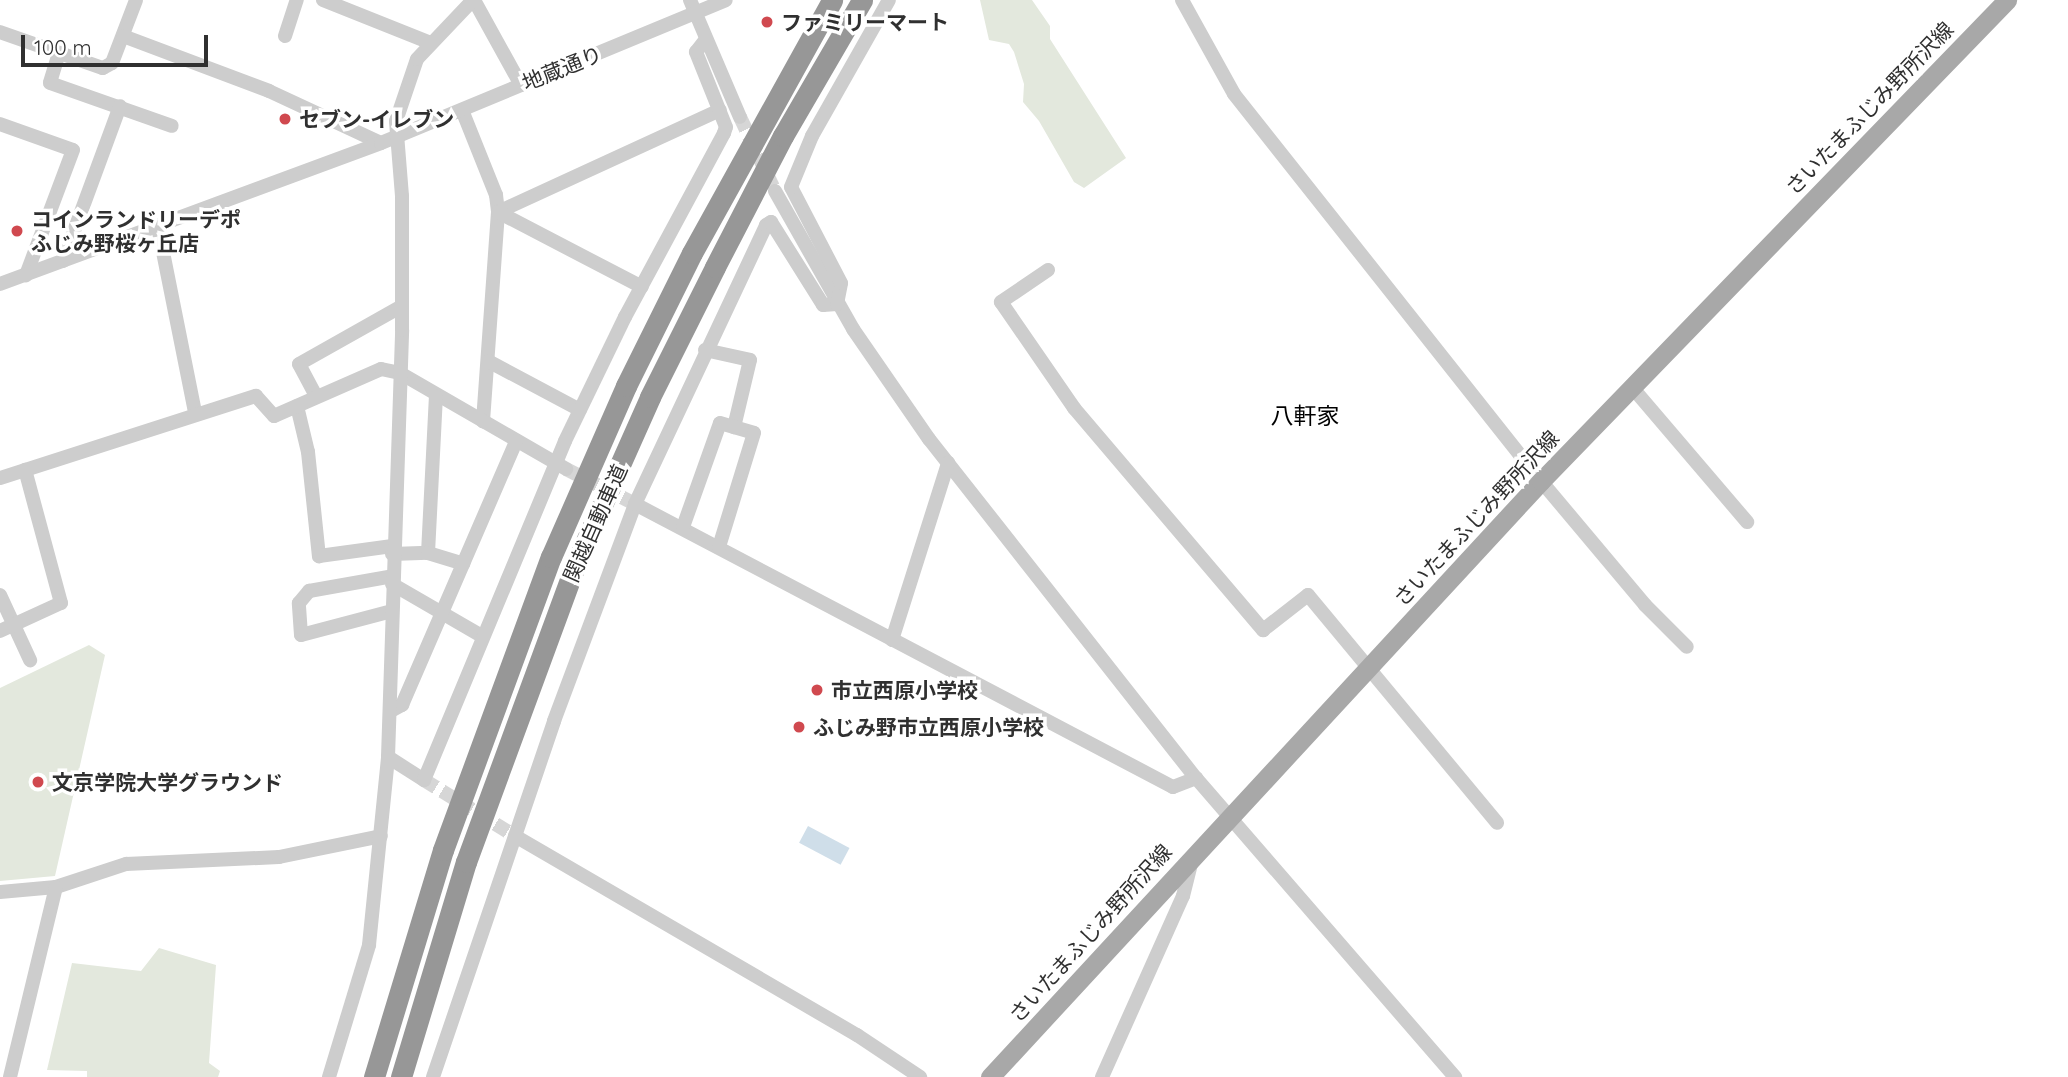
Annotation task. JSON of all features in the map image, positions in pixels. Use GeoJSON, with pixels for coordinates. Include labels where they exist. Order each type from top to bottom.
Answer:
{"type":"FeatureCollection","features":[{"type":"Feature","properties":{"kind":"highway","name":"関越自動車道"},"geometry":{"type":"LineString","coordinates":[[374,1077],[443,850],[551,557],[626,386],[692,253],[832,0]]}},
{"type":"Feature","properties":{"kind":"highway","name":"関越自動車道"},"geometry":{"type":"LineString","coordinates":[[401,1077],[466,862],[574,568],[650,397],[715,267],[783,136],[862,0]]}},
{"type":"Feature","properties":{"kind":"main road","name":"さいたまふじみ野所沢線"},"geometry":{"type":"LineString","coordinates":[[990,1077],[1541,481],[2007,0]]}},
{"type":"Feature","properties":{"kind":"street"},"geometry":{"type":"LineString","coordinates":[[0,32],[103,68],[112,63],[136,0]]}},
{"type":"Feature","properties":{"kind":"street"},"geometry":{"type":"LineString","coordinates":[[285,36],[297,0]]}},
{"type":"Feature","properties":{"kind":"street"},"geometry":{"type":"LineString","coordinates":[[323,0],[431,43]]}},
{"type":"Feature","properties":{"kind":"street"},"geometry":{"type":"LineString","coordinates":[[329,1077],[369,945],[388,757],[391,711],[392,550],[402,306],[396,121],[408,76],[431,43],[474,0],[521,85]]}},
{"type":"Feature","properties":{"kind":"street","name":"地蔵通り"},"geometry":{"type":"LineString","coordinates":[[0,284],[381,143],[521,85],[693,7],[726,0]]}},
{"type":"Feature","properties":{"kind":"street"},"geometry":{"type":"LineString","coordinates":[[837,304],[841,282],[791,187],[812,136],[889,0]]}},
{"type":"Feature","properties":{"kind":"street"},"geometry":{"type":"LineString","coordinates":[[1182,0],[1234,94],[1541,481],[1687,647]]}},
{"type":"Feature","properties":{"kind":"street"},"geometry":{"type":"LineString","coordinates":[[693,7],[740,117]]}},
{"type":"Feature","properties":{"kind":"street"},"geometry":{"type":"LineString","coordinates":[[123,36],[269,91],[381,143]]}},
{"type":"Feature","properties":{"kind":"street"},"geometry":{"type":"LineString","coordinates":[[388,757],[424,780],[480,635],[560,467],[580,410],[724,133],[720,110],[696,51],[706,39]]}},
{"type":"Feature","properties":{"kind":"street"},"geometry":{"type":"LineString","coordinates":[[59,53],[50,83],[172,126]]}},
{"type":"Feature","properties":{"kind":"street"},"geometry":{"type":"LineString","coordinates":[[63,261],[121,106]]}},
{"type":"Feature","properties":{"kind":"street"},"geometry":{"type":"LineString","coordinates":[[462,110],[496,195],[498,212],[484,421]]}},
{"type":"Feature","properties":{"kind":"street"},"geometry":{"type":"LineString","coordinates":[[498,212],[720,110]]}},
{"type":"Feature","properties":{"kind":"street"},"geometry":{"type":"LineString","coordinates":[[0,124],[73,150],[26,275]]}},
{"type":"Feature","properties":{"kind":"street"},"geometry":{"type":"LineString","coordinates":[[775,191],[837,304],[948,463],[1196,778],[1455,1077]]}},
{"type":"Feature","properties":{"kind":"street"},"geometry":{"type":"LineString","coordinates":[[498,212],[642,287]]}},
{"type":"Feature","properties":{"kind":"street"},"geometry":{"type":"LineString","coordinates":[[433,1077],[514,836],[635,503],[705,350],[771,222],[822,305],[837,304]]}},
{"type":"Feature","properties":{"kind":"street"},"geometry":{"type":"LineString","coordinates":[[158,227],[195,413]]}},
{"type":"Feature","properties":{"kind":"street"},"geometry":{"type":"LineString","coordinates":[[1048,270],[1001,302],[1074,408],[1264,631],[1308,595],[1497,823]]}},
{"type":"Feature","properties":{"kind":"street"},"geometry":{"type":"LineString","coordinates":[[316,396],[299,364],[402,306]]}},
{"type":"Feature","properties":{"kind":"street"},"geometry":{"type":"LineString","coordinates":[[705,350],[750,360],[734,427]]}},
{"type":"Feature","properties":{"kind":"street"},"geometry":{"type":"LineString","coordinates":[[488,361],[580,410]]}},
{"type":"Feature","properties":{"kind":"street"},"geometry":{"type":"LineString","coordinates":[[0,478],[195,413],[257,396],[274,416],[381,369],[400,373],[436,397],[484,421],[560,467]]}},
{"type":"Feature","properties":{"kind":"street"},"geometry":{"type":"LineString","coordinates":[[1631,386],[1747,522]]}},
{"type":"Feature","properties":{"kind":"street"},"geometry":{"type":"LineString","coordinates":[[428,553],[436,397]]}},
{"type":"Feature","properties":{"kind":"street"},"geometry":{"type":"LineString","coordinates":[[297,406],[310,465],[319,556],[392,550],[428,553],[463,564]]}},
{"type":"Feature","properties":{"kind":"street"},"geometry":{"type":"LineString","coordinates":[[683,527],[720,423],[754,433],[719,547]]}},
{"type":"Feature","properties":{"kind":"street"},"geometry":{"type":"LineString","coordinates":[[391,711],[402,705],[516,441]]}},
{"type":"Feature","properties":{"kind":"street"},"geometry":{"type":"LineString","coordinates":[[892,640],[948,463]]}},
{"type":"Feature","properties":{"kind":"street"},"geometry":{"type":"LineString","coordinates":[[6,628],[61,603],[25,470]]}},
{"type":"Feature","properties":{"kind":"street"},"geometry":{"type":"LineString","coordinates":[[635,503],[1173,787],[1196,778]]}},
{"type":"Feature","properties":{"kind":"street"},"geometry":{"type":"LineString","coordinates":[[392,611],[301,635],[299,603],[309,591],[393,580],[480,635]]}},
{"type":"Feature","properties":{"kind":"street"},"geometry":{"type":"LineString","coordinates":[[0,594],[6,628],[30,660]]}},
{"type":"Feature","properties":{"kind":"street"},"geometry":{"type":"LineString","coordinates":[[0,892],[56,887],[126,864],[279,857],[381,836]]}},
{"type":"Feature","properties":{"kind":"street"},"geometry":{"type":"LineString","coordinates":[[514,836],[857,1035],[920,1077]]}},
{"type":"Feature","properties":{"kind":"street"},"geometry":{"type":"LineString","coordinates":[[1102,1077],[1184,896],[1193,855]]}},
{"type":"Feature","properties":{"kind":"street"},"geometry":{"type":"LineString","coordinates":[[10,1077],[56,887]]}},
{"type":"Feature","properties":{"kind":"shaded area"},"geometry":{"type":"Polygon","coordinates":[[[980,0],[1032,0],[1050,26],[1050,39],[1126,158],[1084,188],[1074,182],[1039,121],[1023,102],[1024,84],[1014,52],[1009,44],[989,40],[980,0]]]}},
{"type":"Feature","properties":{"kind":"shaded area","name":"文京学院大学グラウンド"},"geometry":{"type":"Polygon","coordinates":[[[89,645],[105,655],[55,876],[0,881],[0,688],[89,645]]]}},
{"type":"Feature","properties":{"kind":"shaded area"},"geometry":{"type":"Polygon","coordinates":[[[808,826],[849,848],[841,865],[799,843],[808,826]]]}},
{"type":"Feature","properties":{"kind":"shaded area"},"geometry":{"type":"Polygon","coordinates":[[[159,948],[216,965],[209,1063],[220,1071],[218,1077],[87,1077],[87,1071],[47,1070],[72,963],[141,971],[159,948]]]}},
{"type":"Feature","properties":{"kind":"tunnel"},"geometry":{"type":"LineString","coordinates":[[740,117],[775,191]]}},
{"type":"Feature","properties":{"kind":"tunnel"},"geometry":{"type":"LineString","coordinates":[[566,469],[635,504]]}},
{"type":"Feature","properties":{"kind":"tunnel"},"geometry":{"type":"LineString","coordinates":[[424,780],[515,836]]}},
{"type":"Feature","properties":{"kind":"place","name":"ファミリーマート"},"geometry":{"type":"Point","coordinates":[767,22]}},
{"type":"Feature","properties":{"kind":"place","name":"セブン-イレブン"},"geometry":{"type":"Point","coordinates":[285,119]}},
{"type":"Feature","properties":{"kind":"place","name":"コインランドリーデポ ふじみ野桜ヶ丘店"},"geometry":{"type":"Point","coordinates":[17,231]}},
{"type":"Feature","properties":{"kind":"place","name":"市立西原小学校"},"geometry":{"type":"Point","coordinates":[817,690]}},
{"type":"Feature","properties":{"kind":"place","name":"ふじみ野市立西原小学校"},"geometry":{"type":"Point","coordinates":[799,727]}},
{"type":"Feature","properties":{"kind":"place","name":"文京学院大学グラウンド"},"geometry":{"type":"Point","coordinates":[38,782]}},
{"type":"Feature","properties":{"kind":"district","name":"八軒家"},"geometry":{"type":"Point","coordinates":[1305,416]}}]}
